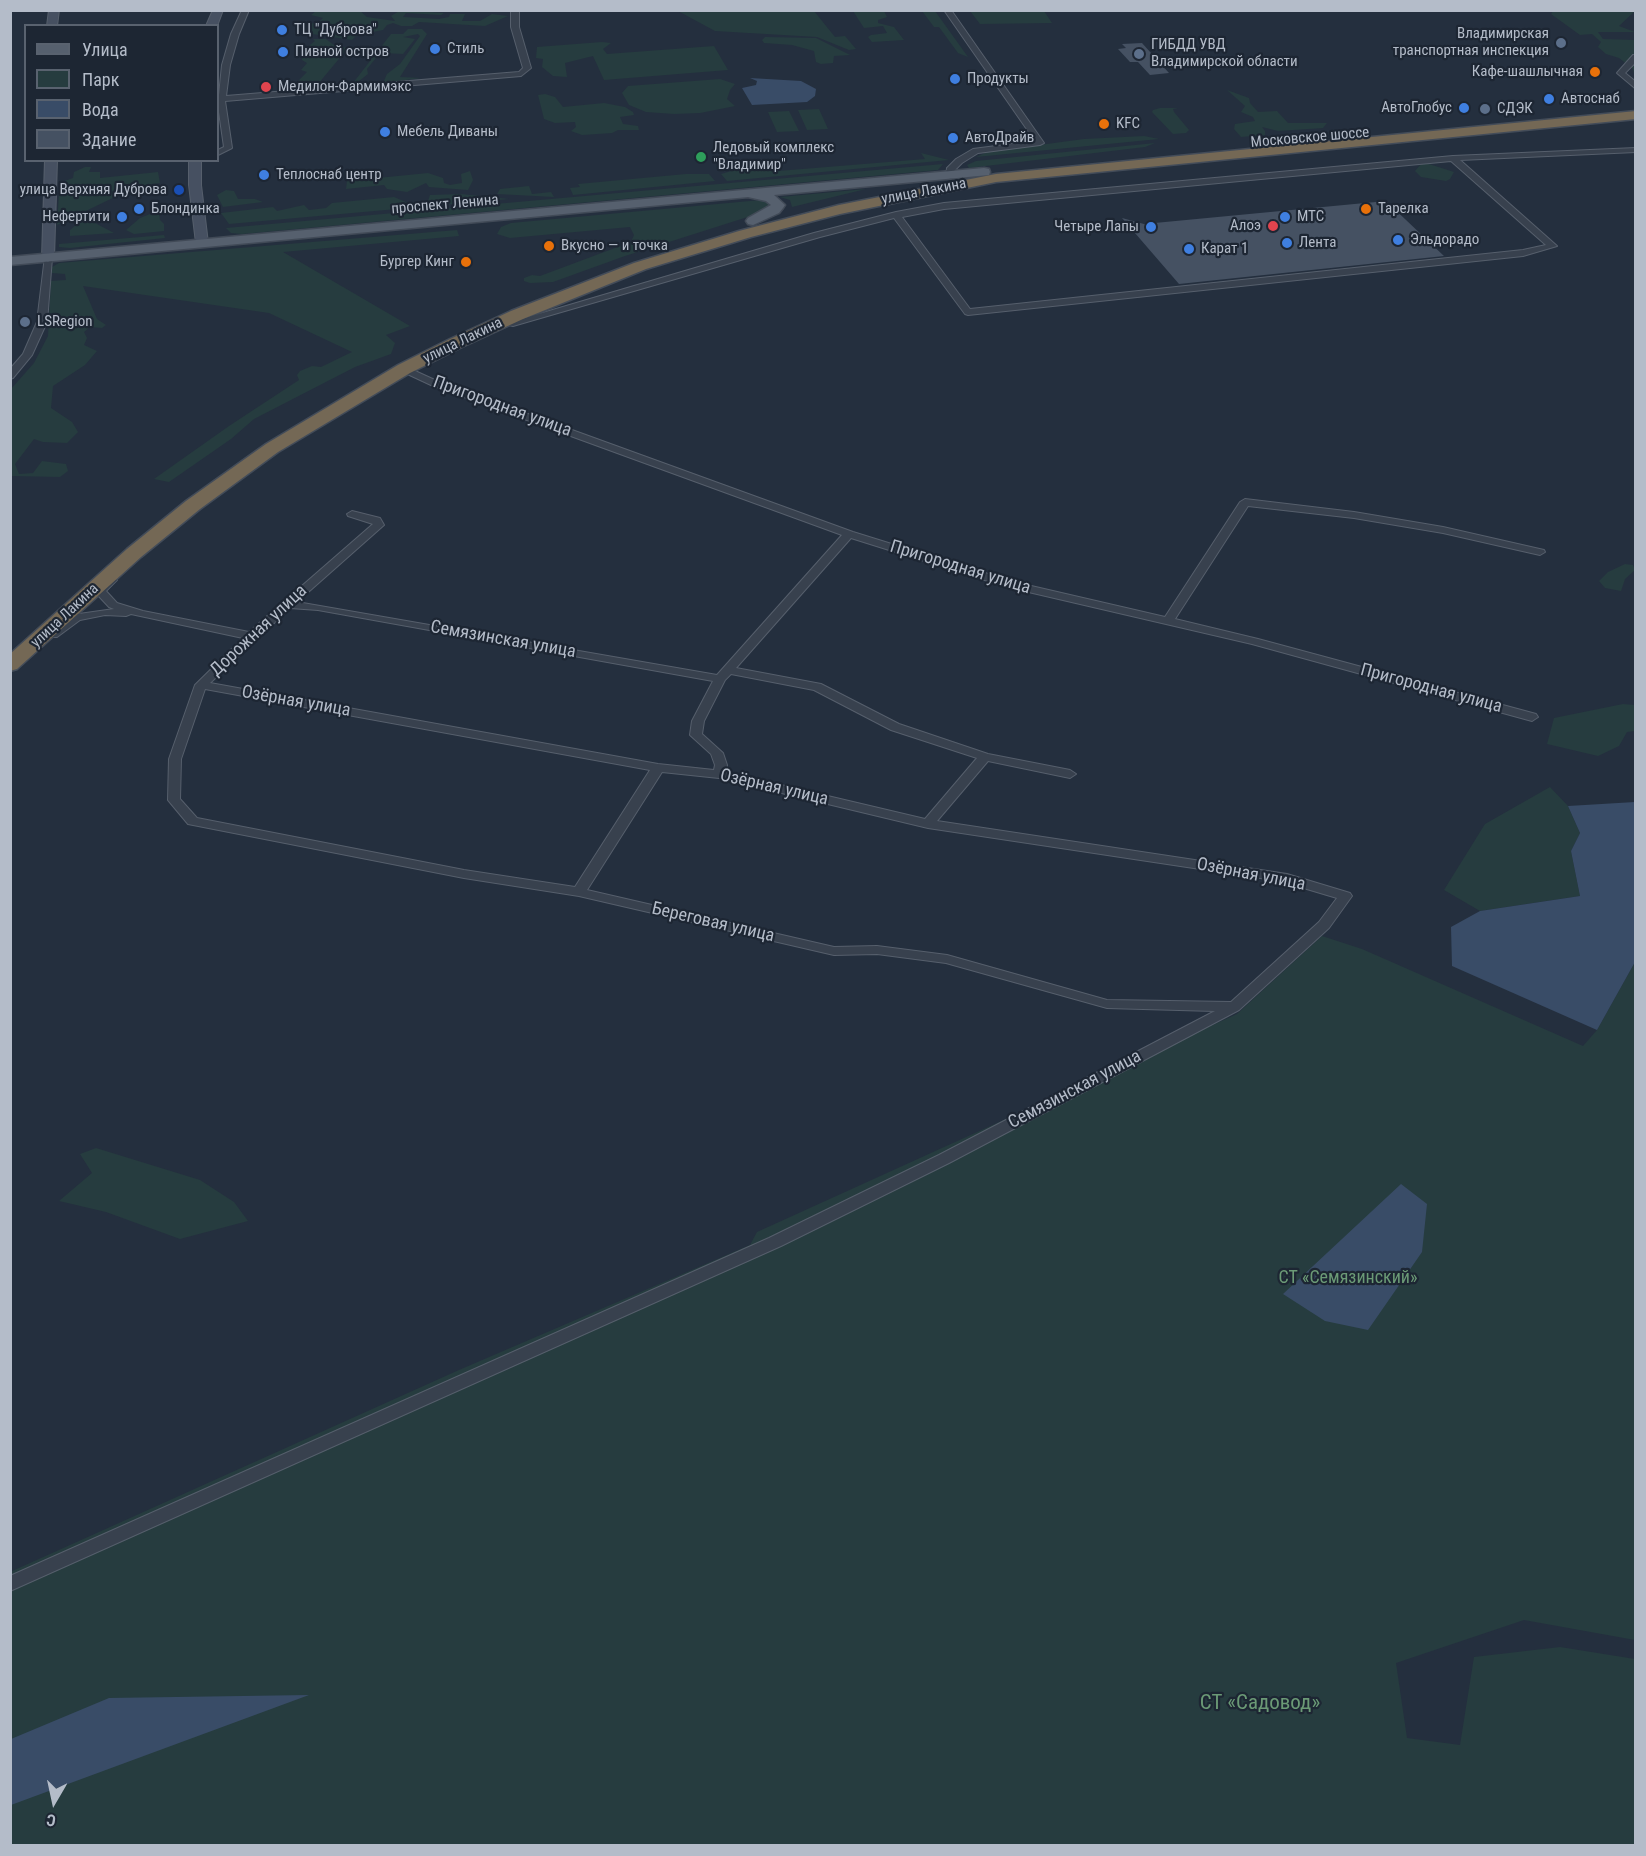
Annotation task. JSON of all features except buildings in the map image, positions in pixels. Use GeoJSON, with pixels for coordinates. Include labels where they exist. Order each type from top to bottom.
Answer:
{"type":"FeatureCollection","features":[{"type":"Feature","properties":{"kind":"highway","name":"Московское шоссе"},"geometry":{"type":"LineString","coordinates":[[990,176],[1198,148],[1635,108]]}},
{"type":"Feature","properties":{"kind":"highway","name":"Московское шоссе"},"geometry":{"type":"LineString","coordinates":[[990,176],[1635,115]]}},
{"type":"Feature","properties":{"kind":"highway","name":"улица Лакина"},"geometry":{"type":"LineString","coordinates":[[13,658],[160,515],[281,430],[410,357],[528,300],[613,266],[753,221],[887,186],[990,176]]}},
{"type":"Feature","properties":{"kind":"highway","name":"улица Лакина"},"geometry":{"type":"LineString","coordinates":[[13,658],[193,505],[272,448],[404,369],[456,343],[517,315],[640,266],[745,234],[990,176]]}},
{"type":"Feature","properties":{"kind":"main road"},"geometry":{"type":"LineString","coordinates":[[880,201],[891,194],[887,186],[951,178]]}},
{"type":"Feature","properties":{"kind":"main road"},"geometry":{"type":"LineString","coordinates":[[880,201],[951,178]]}},
{"type":"Feature","properties":{"kind":"main road","name":"проспект Ленина"},"geometry":{"type":"LineString","coordinates":[[10,261],[736,196],[867,185],[887,186]]}},
{"type":"Feature","properties":{"kind":"main road"},"geometry":{"type":"LineString","coordinates":[[736,196],[763,197],[777,202],[778,205],[774,210],[753,221]]}},
{"type":"Feature","properties":{"kind":"street"},"geometry":{"type":"LineString","coordinates":[[212,24],[219,10]]}},
{"type":"Feature","properties":{"kind":"street"},"geometry":{"type":"LineString","coordinates":[[219,152],[228,148],[219,99],[226,65],[246,10]]}},
{"type":"Feature","properties":{"kind":"street"},"geometry":{"type":"LineString","coordinates":[[219,99],[521,74],[527,68],[514,27],[515,10]]}},
{"type":"Feature","properties":{"kind":"street"},"geometry":{"type":"LineString","coordinates":[[947,10],[1040,143],[976,151],[959,161],[950,170],[951,178]]}},
{"type":"Feature","properties":{"kind":"street"},"geometry":{"type":"LineString","coordinates":[[1635,57],[1621,73],[1635,87]]}},
{"type":"Feature","properties":{"kind":"street"},"geometry":{"type":"LineString","coordinates":[[456,343],[523,319],[896,215],[989,201],[1453,158],[1635,150]]}},
{"type":"Feature","properties":{"kind":"street"},"geometry":{"type":"LineString","coordinates":[[896,215],[968,312],[1523,253],[1553,246],[1453,158]]}},
{"type":"Feature","properties":{"kind":"street"},"geometry":{"type":"LineString","coordinates":[[10,376],[27,355],[42,322],[48,258],[51,162]]}},
{"type":"Feature","properties":{"kind":"street"},"geometry":{"type":"LineString","coordinates":[[198,162],[195,185],[202,243]]}},
{"type":"Feature","properties":{"kind":"street","name":"Пригородная улица"},"geometry":{"type":"LineString","coordinates":[[404,369],[434,383],[849,534],[1011,585],[1254,641],[1532,717]]}},
{"type":"Feature","properties":{"kind":"street"},"geometry":{"type":"LineString","coordinates":[[1168,621],[1245,502],[1354,515],[1443,530],[1540,552]]}},
{"type":"Feature","properties":{"kind":"street","name":"Дорожная улица"},"geometry":{"type":"LineString","coordinates":[[193,821],[174,800],[175,759],[201,685],[286,604],[379,525],[376,520],[352,514]]}},
{"type":"Feature","properties":{"kind":"street"},"geometry":{"type":"LineString","coordinates":[[719,774],[721,765],[717,753],[696,735],[698,721],[724,675],[849,534]]}},
{"type":"Feature","properties":{"kind":"street"},"geometry":{"type":"LineString","coordinates":[[134,553],[100,591],[113,605],[141,614],[251,636]]}},
{"type":"Feature","properties":{"kind":"street","name":"Семязинская улица"},"geometry":{"type":"LineString","coordinates":[[286,604],[318,607],[724,675],[816,687],[895,728],[985,758],[1070,774]]}},
{"type":"Feature","properties":{"kind":"street"},"geometry":{"type":"LineString","coordinates":[[13,658],[76,617],[105,612],[141,614]]}},
{"type":"Feature","properties":{"kind":"street","name":"Озёрная улица"},"geometry":{"type":"LineString","coordinates":[[201,685],[658,768],[719,774],[928,824],[1282,877],[1345,896]]}},
{"type":"Feature","properties":{"kind":"street"},"geometry":{"type":"LineString","coordinates":[[928,824],[985,758]]}},
{"type":"Feature","properties":{"kind":"street"},"geometry":{"type":"LineString","coordinates":[[579,892],[658,768]]}},
{"type":"Feature","properties":{"kind":"street","name":"Береговая улица"},"geometry":{"type":"LineString","coordinates":[[193,821],[464,874],[579,892],[834,951],[877,950],[947,959],[1107,1004],[1234,1007]]}},
{"type":"Feature","properties":{"kind":"street","name":"Семязинская улица"},"geometry":{"type":"LineString","coordinates":[[10,1584],[775,1242],[944,1159],[1234,1007],[1324,925],[1345,896]]}},
{"type":"Feature","properties":{"kind":"green space"},"geometry":{"type":"Polygon","coordinates":[[[401,10],[444,13],[441,15],[406,13],[403,17],[439,19],[449,17],[450,14],[465,14],[462,21],[480,21],[492,14],[508,16],[485,26],[419,22],[412,26],[401,26],[393,23],[387,25],[383,30],[357,35],[352,40],[299,32],[305,25],[319,22],[323,18],[311,15],[316,11],[360,11],[367,17],[395,21],[391,16],[401,10]]]}},
{"type":"Feature","properties":{"kind":"green space"},"geometry":{"type":"Polygon","coordinates":[[[1554,10],[1635,11],[1619,26],[1635,32],[1598,32],[1603,39],[1635,40],[1635,78],[1633,69],[1619,58],[1606,54],[1598,47],[1601,42],[1592,34],[1580,35],[1551,14],[1554,10]]]}},
{"type":"Feature","properties":{"kind":"green space"},"geometry":{"type":"Polygon","coordinates":[[[678,11],[814,11],[835,37],[845,36],[856,49],[849,50],[817,37],[715,31],[678,11]]]}},
{"type":"Feature","properties":{"kind":"green space"},"geometry":{"type":"Polygon","coordinates":[[[853,11],[884,11],[887,17],[878,20],[878,23],[894,27],[904,40],[872,42],[868,37],[871,35],[887,33],[883,26],[864,28],[853,11]]]}},
{"type":"Feature","properties":{"kind":"green space"},"geometry":{"type":"Polygon","coordinates":[[[922,11],[935,11],[968,57],[958,53],[939,27],[934,27],[922,11]]]}},
{"type":"Feature","properties":{"kind":"green space"},"geometry":{"type":"Polygon","coordinates":[[[970,11],[1044,11],[1052,23],[980,24],[970,11]]]}},
{"type":"Feature","properties":{"kind":"green space"},"geometry":{"type":"Polygon","coordinates":[[[408,29],[422,29],[427,34],[400,77],[421,78],[383,83],[387,74],[400,64],[420,36],[418,34],[403,37],[415,39],[403,54],[383,53],[384,50],[380,53],[367,69],[368,74],[354,85],[353,83],[391,34],[403,34],[408,29]]]}},
{"type":"Feature","properties":{"kind":"green space"},"geometry":{"type":"Polygon","coordinates":[[[765,37],[816,38],[850,55],[834,56],[833,63],[821,64],[816,62],[814,51],[792,45],[764,43],[762,40],[765,37]]]}},
{"type":"Feature","properties":{"kind":"green space"},"geometry":{"type":"Polygon","coordinates":[[[313,39],[326,39],[334,45],[348,48],[318,84],[313,87],[296,88],[294,85],[307,72],[301,70],[307,63],[302,60],[301,52],[315,41],[313,39]]]}},
{"type":"Feature","properties":{"kind":"green space"},"geometry":{"type":"Polygon","coordinates":[[[611,43],[603,49],[607,54],[714,46],[728,70],[604,80],[593,56],[565,63],[567,77],[553,76],[542,67],[543,59],[536,58],[537,47],[611,43]]]}},
{"type":"Feature","properties":{"kind":"green space"},"geometry":{"type":"Polygon","coordinates":[[[720,79],[735,84],[727,99],[735,106],[700,113],[646,112],[629,105],[622,93],[628,86],[720,79]]]}},
{"type":"Feature","properties":{"kind":"green space"},"geometry":{"type":"Polygon","coordinates":[[[1227,90],[1249,98],[1250,103],[1258,112],[1277,111],[1288,123],[1327,123],[1323,128],[1278,131],[1262,127],[1265,135],[1241,137],[1234,129],[1235,124],[1255,121],[1253,117],[1241,112],[1245,106],[1227,90]]]}},
{"type":"Feature","properties":{"kind":"green space"},"geometry":{"type":"Polygon","coordinates":[[[545,94],[555,97],[563,107],[604,103],[625,107],[634,115],[620,117],[623,124],[638,126],[639,130],[618,130],[612,133],[582,135],[571,131],[576,127],[575,122],[555,123],[544,119],[538,95],[545,94]]]}},
{"type":"Feature","properties":{"kind":"green space"},"geometry":{"type":"Polygon","coordinates":[[[1160,108],[1178,108],[1173,109],[1174,112],[1189,130],[1186,133],[1173,134],[1152,112],[1160,108]]]}},
{"type":"Feature","properties":{"kind":"green space"},"geometry":{"type":"Polygon","coordinates":[[[819,109],[828,129],[807,130],[798,110],[819,109]]]}},
{"type":"Feature","properties":{"kind":"green space"},"geometry":{"type":"Polygon","coordinates":[[[789,111],[799,131],[777,132],[768,112],[789,111]]]}},
{"type":"Feature","properties":{"kind":"green space"},"geometry":{"type":"Polygon","coordinates":[[[1144,136],[1159,139],[976,157],[987,152],[1084,139],[1144,136]]]}},
{"type":"Feature","properties":{"kind":"green space"},"geometry":{"type":"Polygon","coordinates":[[[1155,143],[1145,147],[969,168],[967,165],[976,161],[1155,143]]]}},
{"type":"Feature","properties":{"kind":"green space"},"geometry":{"type":"Polygon","coordinates":[[[921,153],[949,160],[727,181],[721,174],[749,166],[773,164],[778,171],[925,159],[921,153]]]}},
{"type":"Feature","properties":{"kind":"green space"},"geometry":{"type":"Polygon","coordinates":[[[943,164],[938,170],[242,234],[231,233],[226,228],[943,164]]]}},
{"type":"Feature","properties":{"kind":"green space"},"geometry":{"type":"Polygon","coordinates":[[[1421,164],[1429,164],[1454,172],[1446,181],[1421,177],[1415,171],[1421,164]]]}},
{"type":"Feature","properties":{"kind":"green space"},"geometry":{"type":"Polygon","coordinates":[[[91,167],[89,172],[100,172],[100,178],[158,172],[160,183],[109,192],[159,185],[158,191],[151,194],[127,191],[57,225],[59,193],[100,192],[59,191],[59,183],[73,178],[74,172],[91,167]]]}},
{"type":"Feature","properties":{"kind":"green space"},"geometry":{"type":"Polygon","coordinates":[[[470,171],[473,180],[468,190],[429,187],[426,183],[407,192],[387,189],[384,185],[346,189],[347,181],[428,173],[443,178],[444,183],[450,185],[462,183],[461,174],[470,171]]]}},
{"type":"Feature","properties":{"kind":"green space"},"geometry":{"type":"Polygon","coordinates":[[[709,174],[715,181],[573,195],[570,188],[580,187],[578,184],[709,174]]]}},
{"type":"Feature","properties":{"kind":"green space"},"geometry":{"type":"Polygon","coordinates":[[[529,186],[532,194],[551,192],[554,197],[497,194],[500,189],[529,186]]]}},
{"type":"Feature","properties":{"kind":"green space"},"geometry":{"type":"Polygon","coordinates":[[[866,189],[792,207],[790,200],[780,197],[866,189]]]}},
{"type":"Feature","properties":{"kind":"green space"},"geometry":{"type":"Polygon","coordinates":[[[226,190],[234,191],[238,199],[255,199],[263,202],[223,207],[217,195],[226,190]]]}},
{"type":"Feature","properties":{"kind":"green space"},"geometry":{"type":"Polygon","coordinates":[[[461,194],[509,199],[229,224],[221,213],[273,207],[277,211],[304,205],[309,210],[326,208],[332,203],[394,197],[408,203],[428,201],[430,195],[461,194]]]}},
{"type":"Feature","properties":{"kind":"green space"},"geometry":{"type":"Polygon","coordinates":[[[761,200],[772,205],[757,214],[625,256],[553,282],[530,283],[524,281],[524,278],[532,275],[540,276],[631,242],[634,235],[630,227],[510,238],[497,234],[501,227],[511,223],[761,200]]]}},
{"type":"Feature","properties":{"kind":"green space"},"geometry":{"type":"Polygon","coordinates":[[[159,212],[164,231],[134,234],[126,230],[140,218],[159,212]]]}},
{"type":"Feature","properties":{"kind":"green space"},"geometry":{"type":"Polygon","coordinates":[[[81,221],[95,223],[114,233],[70,236],[70,230],[81,221]]]}},
{"type":"Feature","properties":{"kind":"green space"},"geometry":{"type":"Polygon","coordinates":[[[457,230],[459,236],[283,252],[410,326],[386,335],[395,343],[391,354],[355,367],[254,419],[231,439],[169,482],[154,479],[299,380],[297,375],[300,371],[312,366],[321,367],[352,352],[269,313],[83,286],[97,319],[106,325],[102,328],[90,327],[84,332],[87,338],[84,345],[97,351],[85,365],[53,386],[51,408],[72,422],[78,432],[67,443],[43,442],[34,439],[15,464],[19,474],[33,473],[42,461],[66,464],[68,471],[60,477],[11,476],[11,389],[34,363],[48,336],[51,281],[66,280],[65,274],[52,273],[52,267],[59,263],[457,230]]]}},
{"type":"Feature","properties":{"kind":"green space"},"geometry":{"type":"Polygon","coordinates":[[[164,235],[165,238],[70,248],[59,247],[59,244],[164,235]]]}},
{"type":"Feature","properties":{"kind":"green space"},"geometry":{"type":"Polygon","coordinates":[[[1625,564],[1633,565],[1635,570],[1625,579],[1621,591],[1605,588],[1599,581],[1608,572],[1625,564]]]}},
{"type":"Feature","properties":{"kind":"green space"},"geometry":{"type":"Polygon","coordinates":[[[1623,704],[1635,705],[1635,731],[1627,732],[1619,746],[1598,756],[1547,744],[1554,718],[1623,704]]]}},
{"type":"Feature","properties":{"kind":"green space"},"geometry":{"type":"Polygon","coordinates":[[[1550,787],[1568,806],[1580,833],[1571,851],[1580,896],[1480,911],[1444,890],[1485,824],[1550,787]]]}},
{"type":"Feature","properties":{"kind":"green space","name":"СТ «Семязинский»"},"geometry":{"type":"Polygon","coordinates":[[[1322,936],[1362,949],[1583,1046],[1597,1030],[1635,962],[1635,1640],[1524,1620],[1396,1663],[1407,1738],[1460,1745],[1474,1657],[1560,1647],[1635,1659],[1635,1845],[11,1845],[10,1572],[459,1370],[750,1245],[757,1232],[1237,1014],[1322,936]]]}},
{"type":"Feature","properties":{"kind":"green space"},"geometry":{"type":"Polygon","coordinates":[[[96,1148],[200,1180],[234,1202],[248,1221],[180,1239],[106,1212],[59,1201],[92,1173],[80,1154],[96,1148]]]}},
{"type":"Feature","properties":{"kind":"water"},"geometry":{"type":"Polygon","coordinates":[[[750,78],[801,81],[816,89],[815,96],[807,102],[752,105],[742,88],[756,85],[757,81],[750,78]]]}},
{"type":"Feature","properties":{"kind":"water"},"geometry":{"type":"Polygon","coordinates":[[[1635,802],[1635,962],[1597,1030],[1452,966],[1451,927],[1480,911],[1580,896],[1571,851],[1580,833],[1568,806],[1635,802]]]}},
{"type":"Feature","properties":{"kind":"water"},"geometry":{"type":"Polygon","coordinates":[[[1401,1184],[1427,1204],[1422,1252],[1368,1330],[1325,1321],[1283,1294],[1401,1184]]]}},
{"type":"Feature","properties":{"kind":"water"},"geometry":{"type":"Polygon","coordinates":[[[309,1695],[11,1805],[11,1739],[109,1698],[309,1695]]]}},
{"type":"Feature","properties":{"kind":"place","name":"ТЦ \"Дуброва\""},"geometry":{"type":"Point","coordinates":[282,30]}},
{"type":"Feature","properties":{"kind":"place","name":"Владимирская транспортная инспекция"},"geometry":{"type":"Point","coordinates":[1561,43]}},
{"type":"Feature","properties":{"kind":"place","name":"Стиль"},"geometry":{"type":"Point","coordinates":[435,49]}},
{"type":"Feature","properties":{"kind":"place","name":"Пивной остров"},"geometry":{"type":"Point","coordinates":[283,52]}},
{"type":"Feature","properties":{"kind":"place","name":"ГИБДД УВД Владимирской области"},"geometry":{"type":"Point","coordinates":[1139,54]}},
{"type":"Feature","properties":{"kind":"place","name":"Кафе-шашлычная"},"geometry":{"type":"Point","coordinates":[1595,72]}},
{"type":"Feature","properties":{"kind":"place","name":"Продукты"},"geometry":{"type":"Point","coordinates":[955,79]}},
{"type":"Feature","properties":{"kind":"place","name":"Медилон-Фармимэкс"},"geometry":{"type":"Point","coordinates":[266,87]}},
{"type":"Feature","properties":{"kind":"place","name":"Автоснаб"},"geometry":{"type":"Point","coordinates":[1549,99]}},
{"type":"Feature","properties":{"kind":"place","name":"АвтоГлобус"},"geometry":{"type":"Point","coordinates":[1464,108]}},
{"type":"Feature","properties":{"kind":"place","name":"СДЭК"},"geometry":{"type":"Point","coordinates":[1485,109]}},
{"type":"Feature","properties":{"kind":"place","name":"KFC"},"geometry":{"type":"Point","coordinates":[1104,124]}},
{"type":"Feature","properties":{"kind":"place","name":"Мебель Диваны"},"geometry":{"type":"Point","coordinates":[385,132]}},
{"type":"Feature","properties":{"kind":"place","name":"АвтоДрайв"},"geometry":{"type":"Point","coordinates":[953,138]}},
{"type":"Feature","properties":{"kind":"place","name":"Ледовый комплекс \"Владимир\""},"geometry":{"type":"Point","coordinates":[701,157]}},
{"type":"Feature","properties":{"kind":"place","name":"Теплоснаб центр"},"geometry":{"type":"Point","coordinates":[264,175]}},
{"type":"Feature","properties":{"kind":"place","name":"улица Верхняя Дуброва"},"geometry":{"type":"Point","coordinates":[179,190]}},
{"type":"Feature","properties":{"kind":"place","name":"Блондинка"},"geometry":{"type":"Point","coordinates":[139,209]}},
{"type":"Feature","properties":{"kind":"place","name":"Тарелка"},"geometry":{"type":"Point","coordinates":[1366,209]}},
{"type":"Feature","properties":{"kind":"place","name":"Нефертити"},"geometry":{"type":"Point","coordinates":[122,217]}},
{"type":"Feature","properties":{"kind":"place","name":"МТС"},"geometry":{"type":"Point","coordinates":[1285,217]}},
{"type":"Feature","properties":{"kind":"place","name":"Алоэ"},"geometry":{"type":"Point","coordinates":[1273,226]}},
{"type":"Feature","properties":{"kind":"place","name":"Четыре Лапы"},"geometry":{"type":"Point","coordinates":[1151,227]}},
{"type":"Feature","properties":{"kind":"place","name":"Эльдорадо"},"geometry":{"type":"Point","coordinates":[1398,240]}},
{"type":"Feature","properties":{"kind":"place","name":"Лента"},"geometry":{"type":"Point","coordinates":[1287,243]}},
{"type":"Feature","properties":{"kind":"place","name":"Вкусно — и точка"},"geometry":{"type":"Point","coordinates":[549,246]}},
{"type":"Feature","properties":{"kind":"place","name":"Карат 1"},"geometry":{"type":"Point","coordinates":[1189,249]}},
{"type":"Feature","properties":{"kind":"place","name":"Бургер Кинг"},"geometry":{"type":"Point","coordinates":[466,262]}},
{"type":"Feature","properties":{"kind":"place","name":"LSRegion"},"geometry":{"type":"Point","coordinates":[25,322]}},
{"type":"Feature","properties":{"kind":"park label","name":"СТ «Садовод»"},"geometry":{"type":"Point","coordinates":[1260,1704]}}]}
